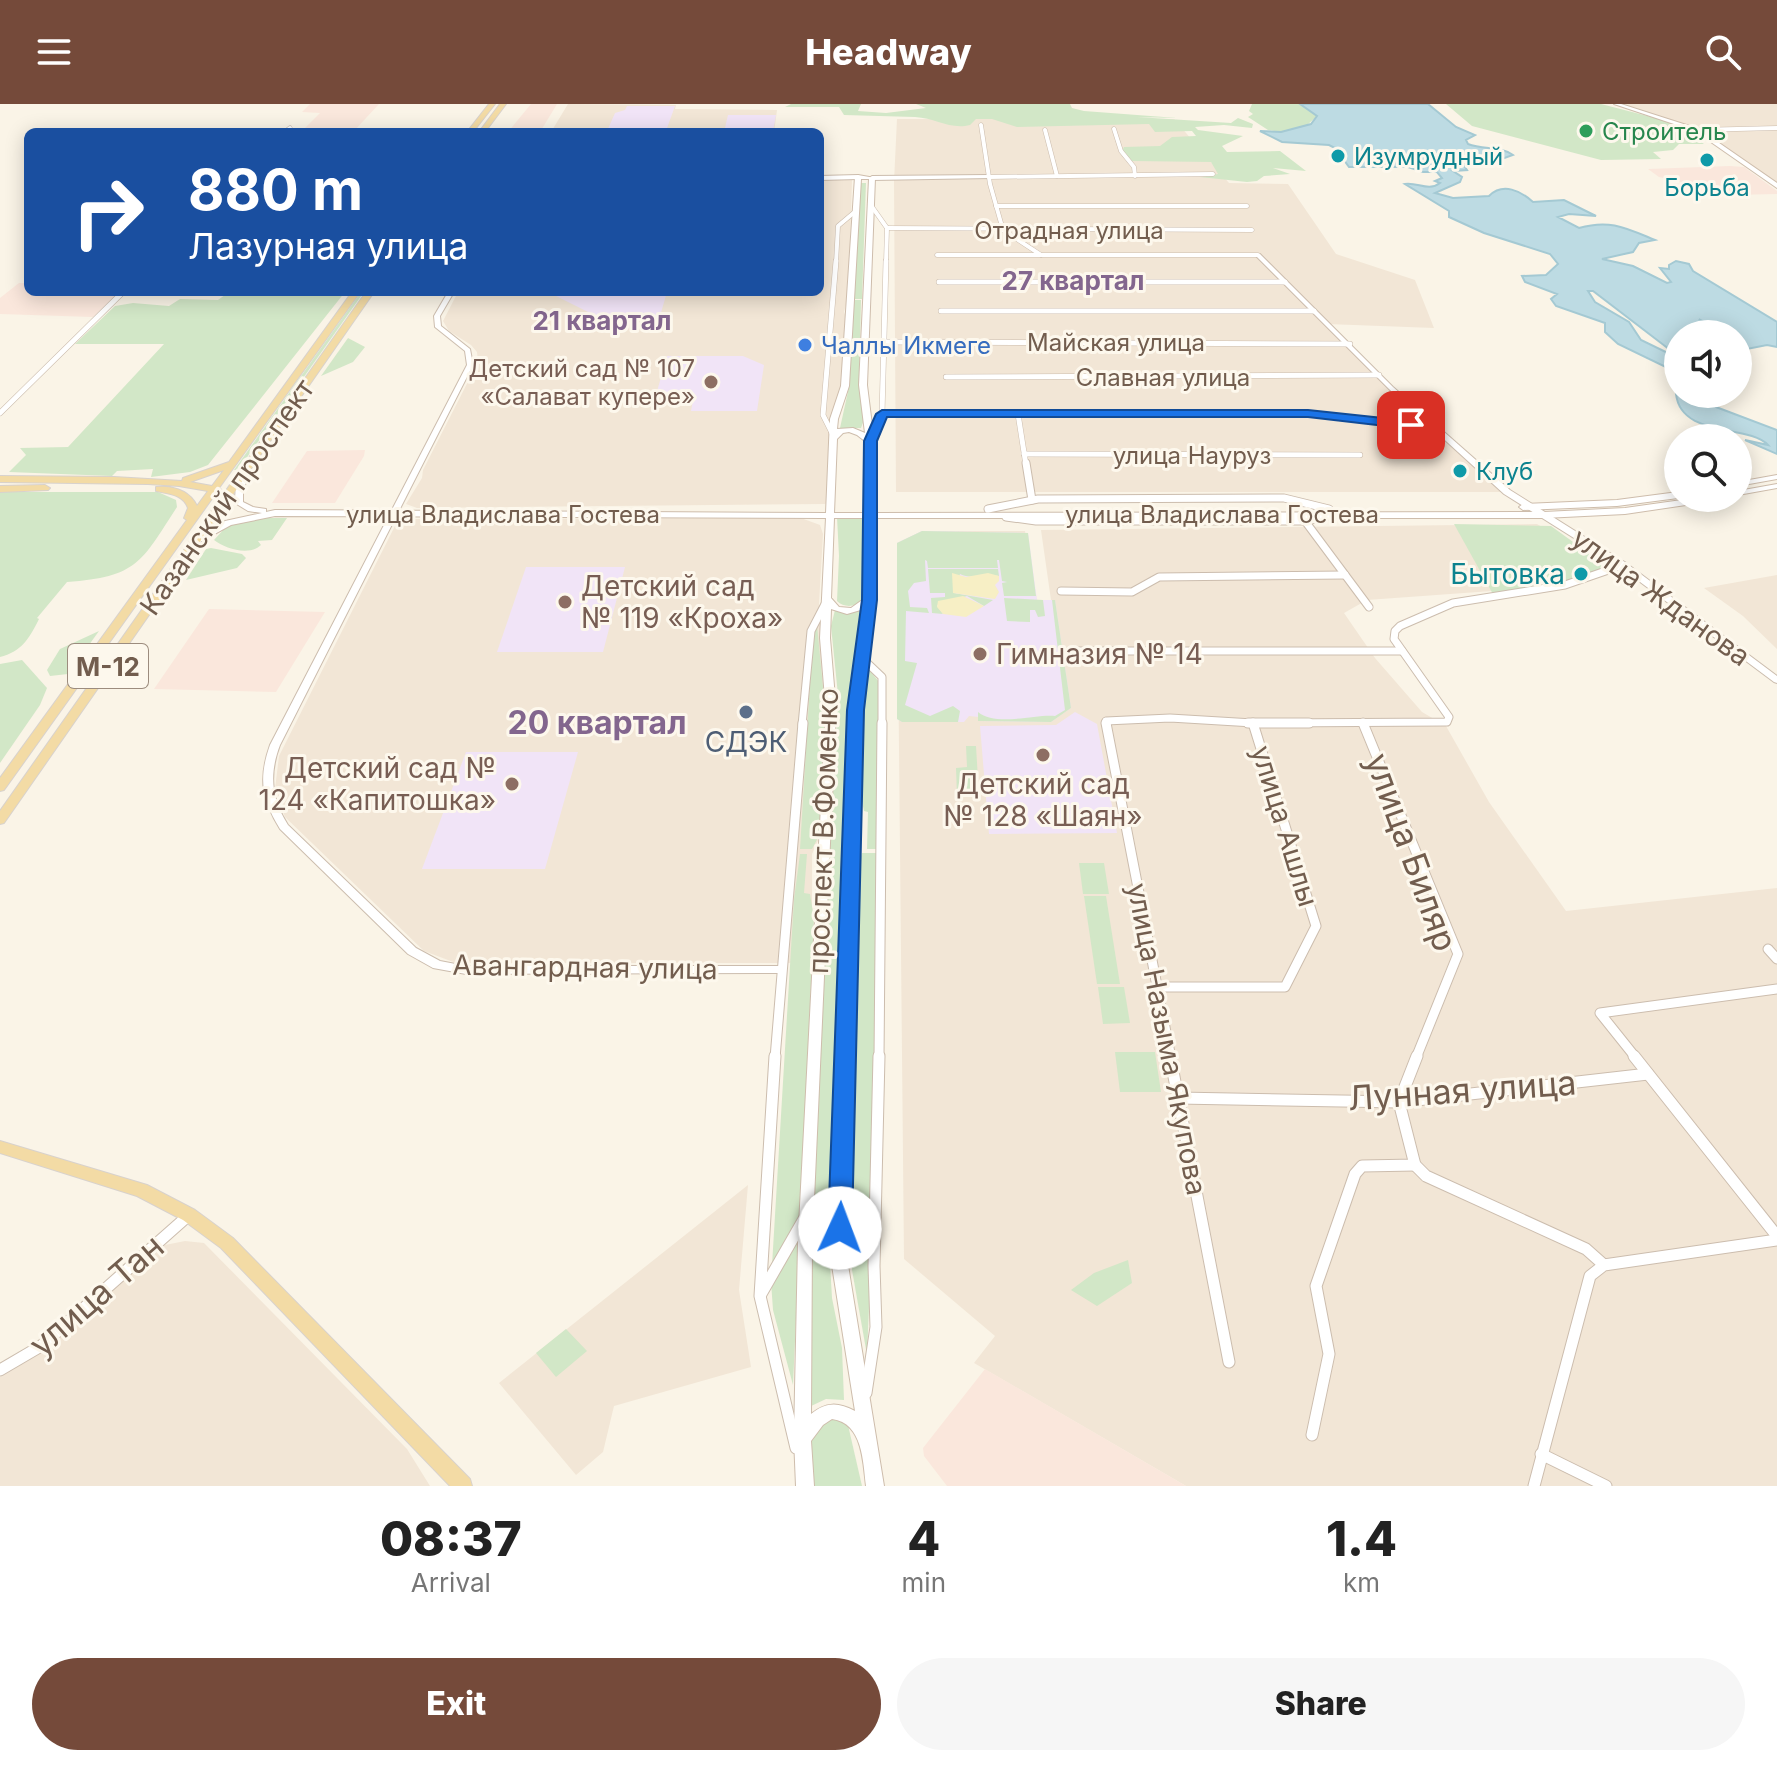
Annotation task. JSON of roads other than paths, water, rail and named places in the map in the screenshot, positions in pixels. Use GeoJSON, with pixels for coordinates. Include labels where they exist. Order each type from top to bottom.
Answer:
{"type":"FeatureCollection","features":[{"type":"Feature","properties":{"kind":"main road"},"geometry":{"type":"LineString","coordinates":[[473,128],[492,104]]}},
{"type":"Feature","properties":{"kind":"main road"},"geometry":{"type":"LineString","coordinates":[[485,128],[503,104]]}},
{"type":"Feature","properties":{"kind":"main road"},"geometry":{"type":"LineString","coordinates":[[1616,104],[1697,130],[1777,186]]}},
{"type":"Feature","properties":{"kind":"main road"},"geometry":{"type":"LineString","coordinates":[[858,177],[872,178]]}},
{"type":"Feature","properties":{"kind":"main road","name":"проспект В.Фоменко"},"geometry":{"type":"LineString","coordinates":[[804,1483],[806,1215],[831,710],[825,638],[834,419],[845,386],[858,177]]}},
{"type":"Feature","properties":{"kind":"main road","name":"проспект В.Фоменко"},"geometry":{"type":"LineString","coordinates":[[872,178],[863,385],[870,441],[870,600],[855,710],[839,1259],[875,1486]]}},
{"type":"Feature","properties":{"kind":"main road","name":"Казанский проспект"},"geometry":{"type":"LineString","coordinates":[[0,787],[353,296]]}},
{"type":"Feature","properties":{"kind":"main road","name":"Казанский проспект"},"geometry":{"type":"LineString","coordinates":[[0,820],[367,296]]}},
{"type":"Feature","properties":{"kind":"main road"},"geometry":{"type":"LineString","coordinates":[[835,437],[840,431],[852,430],[870,441]]}},
{"type":"Feature","properties":{"kind":"main road"},"geometry":{"type":"LineString","coordinates":[[156,482],[197,477],[232,463]]}},
{"type":"Feature","properties":{"kind":"main road","name":"улица Владислава Гостева"},"geometry":{"type":"LineString","coordinates":[[247,468],[239,491],[239,503],[251,509],[275,513],[1332,512],[1544,515],[1625,511],[1664,505]]}},
{"type":"Feature","properties":{"kind":"main road"},"geometry":{"type":"LineString","coordinates":[[1752,481],[1777,477]]}},
{"type":"Feature","properties":{"kind":"main road"},"geometry":{"type":"LineString","coordinates":[[0,479],[156,482],[213,488],[220,494],[215,503],[215,512]]}},
{"type":"Feature","properties":{"kind":"main road"},"geometry":{"type":"LineString","coordinates":[[0,479],[5,482],[0,488]]}},
{"type":"Feature","properties":{"kind":"main road"},"geometry":{"type":"LineString","coordinates":[[1752,490],[1777,486]]}},
{"type":"Feature","properties":{"kind":"main road"},"geometry":{"type":"LineString","coordinates":[[0,488],[167,490],[191,501],[193,508],[187,524]]}},
{"type":"Feature","properties":{"kind":"main road","name":"улица Владислава Гостева"},"geometry":{"type":"LineString","coordinates":[[1332,512],[1532,507],[1617,503],[1664,497]]}},
{"type":"Feature","properties":{"kind":"main road","name":"улица Владислава Гостева"},"geometry":{"type":"LineString","coordinates":[[195,541],[228,523],[275,513]]}},
{"type":"Feature","properties":{"kind":"main road"},"geometry":{"type":"LineString","coordinates":[[827,599],[836,609],[849,612],[861,609],[870,600]]}},
{"type":"Feature","properties":{"kind":"main road"},"geometry":{"type":"LineString","coordinates":[[0,1147],[141,1190],[189,1215],[227,1243],[463,1486]]}},
{"type":"Feature","properties":{"kind":"main road"},"geometry":{"type":"LineString","coordinates":[[802,1438],[822,1414],[842,1411],[854,1419],[867,1437]]}},
{"type":"Feature","properties":{"kind":"street"},"geometry":{"type":"LineString","coordinates":[[981,125],[989,180],[1003,230],[1041,255]]}},
{"type":"Feature","properties":{"kind":"street"},"geometry":{"type":"LineString","coordinates":[[1697,130],[1777,128]]}},
{"type":"Feature","properties":{"kind":"street"},"geometry":{"type":"LineString","coordinates":[[1114,129],[1121,151],[1134,167],[1135,176]]}},
{"type":"Feature","properties":{"kind":"street"},"geometry":{"type":"LineString","coordinates":[[1045,130],[1057,176]]}},
{"type":"Feature","properties":{"kind":"street"},"geometry":{"type":"LineString","coordinates":[[872,178],[989,180],[1213,174]]}},
{"type":"Feature","properties":{"kind":"street"},"geometry":{"type":"LineString","coordinates":[[824,178],[858,177]]}},
{"type":"Feature","properties":{"kind":"street"},"geometry":{"type":"LineString","coordinates":[[870,204],[887,228],[882,414],[870,441]]}},
{"type":"Feature","properties":{"kind":"street"},"geometry":{"type":"LineString","coordinates":[[996,206],[1247,206]]}},
{"type":"Feature","properties":{"kind":"street"},"geometry":{"type":"LineString","coordinates":[[835,437],[823,415],[834,313],[838,226],[857,210]]}},
{"type":"Feature","properties":{"kind":"street","name":"Отрадная улица"},"geometry":{"type":"LineString","coordinates":[[887,228],[1252,230]]}},
{"type":"Feature","properties":{"kind":"street"},"geometry":{"type":"LineString","coordinates":[[937,255],[1258,255]]}},
{"type":"Feature","properties":{"kind":"street","name":"улица Жданова"},"geometry":{"type":"LineString","coordinates":[[1258,255],[1433,427],[1507,492],[1623,565],[1777,680]]}},
{"type":"Feature","properties":{"kind":"street"},"geometry":{"type":"LineString","coordinates":[[939,282],[1285,282]]}},
{"type":"Feature","properties":{"kind":"street"},"geometry":{"type":"LineString","coordinates":[[0,413],[119,296]]}},
{"type":"Feature","properties":{"kind":"street","name":"Авангардная улица"},"geometry":{"type":"LineString","coordinates":[[449,296],[437,316],[438,327],[468,350],[470,365],[271,755],[267,790],[272,808],[284,827],[412,951],[437,965],[466,970],[780,970]]}},
{"type":"Feature","properties":{"kind":"street"},"geometry":{"type":"LineString","coordinates":[[941,311],[1314,311]]}},
{"type":"Feature","properties":{"kind":"street","name":"Майская улица"},"geometry":{"type":"LineString","coordinates":[[883,342],[1350,344]]}},
{"type":"Feature","properties":{"kind":"street","name":"Славная улица"},"geometry":{"type":"LineString","coordinates":[[946,377],[1379,375]]}},
{"type":"Feature","properties":{"kind":"street"},"geometry":{"type":"LineString","coordinates":[[882,414],[1308,413],[1433,427]]}},
{"type":"Feature","properties":{"kind":"street"},"geometry":{"type":"LineString","coordinates":[[1018,414],[1032,500]]}},
{"type":"Feature","properties":{"kind":"street","name":"улица Науруз"},"geometry":{"type":"LineString","coordinates":[[1024,454],[1360,455]]}},
{"type":"Feature","properties":{"kind":"street"},"geometry":{"type":"LineString","coordinates":[[991,512],[1032,500],[1284,498],[1332,512]]}},
{"type":"Feature","properties":{"kind":"street"},"geometry":{"type":"LineString","coordinates":[[991,512],[1036,521],[1305,521],[1332,512]]}},
{"type":"Feature","properties":{"kind":"street"},"geometry":{"type":"LineString","coordinates":[[1305,521],[1369,607]]}},
{"type":"Feature","properties":{"kind":"street"},"geometry":{"type":"LineString","coordinates":[[1253,723],[1447,722],[1449,717],[1394,639],[1395,631],[1424,614],[1453,603],[1565,585],[1623,565]]}},
{"type":"Feature","properties":{"kind":"street"},"geometry":{"type":"LineString","coordinates":[[1061,591],[1132,592],[1159,577],[1345,575]]}},
{"type":"Feature","properties":{"kind":"street"},"geometry":{"type":"LineString","coordinates":[[804,1483],[760,1296],[780,970],[811,631],[827,599]]}},
{"type":"Feature","properties":{"kind":"street"},"geometry":{"type":"LineString","coordinates":[[1069,651],[1402,651]]}},
{"type":"Feature","properties":{"kind":"street"},"geometry":{"type":"LineString","coordinates":[[862,658],[882,677],[874,1266],[876,1327],[863,1410]]}},
{"type":"Feature","properties":{"kind":"street","name":"улица Назыма Якупова"},"geometry":{"type":"LineString","coordinates":[[1229,1362],[1106,723],[1109,719],[1253,723]]}},
{"type":"Feature","properties":{"kind":"street","name":"улица Ашлы"},"geometry":{"type":"LineString","coordinates":[[1157,987],[1285,987],[1316,926],[1253,723]]}},
{"type":"Feature","properties":{"kind":"street","name":"улица Биляр"},"geometry":{"type":"LineString","coordinates":[[1363,723],[1458,954],[1399,1102]]}},
{"type":"Feature","properties":{"kind":"street"},"geometry":{"type":"LineString","coordinates":[[1768,949],[1777,959]]}},
{"type":"Feature","properties":{"kind":"street"},"geometry":{"type":"LineString","coordinates":[[1534,1486],[1590,1276],[1604,1265],[1777,1238],[1600,1013],[1777,989]]}},
{"type":"Feature","properties":{"kind":"street","name":"Лунная улица"},"geometry":{"type":"LineString","coordinates":[[1178,1098],[1399,1102],[1648,1074]]}},
{"type":"Feature","properties":{"kind":"street"},"geometry":{"type":"LineString","coordinates":[[1399,1102],[1415,1165],[1426,1176],[1586,1249],[1604,1265]]}},
{"type":"Feature","properties":{"kind":"street"},"geometry":{"type":"LineString","coordinates":[[1312,1435],[1329,1354],[1316,1286],[1355,1174],[1362,1166],[1415,1165]]}},
{"type":"Feature","properties":{"kind":"street","name":"улица Тан"},"geometry":{"type":"LineString","coordinates":[[0,1370],[41,1346],[189,1215]]}},
{"type":"Feature","properties":{"kind":"street"},"geometry":{"type":"LineString","coordinates":[[760,1296],[806,1215]]}},
{"type":"Feature","properties":{"kind":"street"},"geometry":{"type":"LineString","coordinates":[[1541,1454],[1606,1486]]}},
{"type":"Feature","properties":{"kind":"water"},"geometry":{"type":"Polygon","coordinates":[[[1300,104],[1428,104],[1456,127],[1475,135],[1466,140],[1468,144],[1503,150],[1513,155],[1496,161],[1463,164],[1467,170],[1453,171],[1462,177],[1460,182],[1435,193],[1453,198],[1489,196],[1506,189],[1523,194],[1533,202],[1564,200],[1596,216],[1569,214],[1558,217],[1579,228],[1609,225],[1655,240],[1639,243],[1633,252],[1602,259],[1633,266],[1667,283],[1671,282],[1660,268],[1669,269],[1669,265],[1676,261],[1689,264],[1693,271],[1777,322],[1777,347],[1752,348],[1752,320],[1699,319],[1664,320],[1664,345],[1593,291],[1588,291],[1595,302],[1629,322],[1641,340],[1664,351],[1664,366],[1618,344],[1605,332],[1605,323],[1556,306],[1551,299],[1557,294],[1525,282],[1522,276],[1546,275],[1558,264],[1550,254],[1484,233],[1449,217],[1449,211],[1405,184],[1436,186],[1440,183],[1435,181],[1442,178],[1437,172],[1408,167],[1349,167],[1341,156],[1345,153],[1329,145],[1282,142],[1260,131],[1281,132],[1311,124],[1317,116],[1300,104]]]}},
{"type":"Feature","properties":{"kind":"water"},"geometry":{"type":"Polygon","coordinates":[[[1681,408],[1719,408],[1777,430],[1777,454],[1752,443],[1768,445],[1752,436],[1752,424],[1702,424],[1690,418],[1681,408]]]}},
{"type":"Feature","properties":{"kind":"place","name":"Строитель"},"geometry":{"type":"Point","coordinates":[1586,131]}},
{"type":"Feature","properties":{"kind":"place","name":"Изумрудный"},"geometry":{"type":"Point","coordinates":[1338,156]}},
{"type":"Feature","properties":{"kind":"place","name":"Борьба"},"geometry":{"type":"Point","coordinates":[1707,160]}},
{"type":"Feature","properties":{"kind":"place","name":"Чаллы Икмеге"},"geometry":{"type":"Point","coordinates":[805,345]}},
{"type":"Feature","properties":{"kind":"place","name":"Детский сад № 107 «Салават купере»"},"geometry":{"type":"Point","coordinates":[711,382]}},
{"type":"Feature","properties":{"kind":"place","name":"Клуб"},"geometry":{"type":"Point","coordinates":[1460,471]}},
{"type":"Feature","properties":{"kind":"place","name":"Бытовка"},"geometry":{"type":"Point","coordinates":[1581,574]}},
{"type":"Feature","properties":{"kind":"place","name":"Детский сад № 119 «Кроха»"},"geometry":{"type":"Point","coordinates":[565,602]}},
{"type":"Feature","properties":{"kind":"place","name":"Гимназия № 14"},"geometry":{"type":"Point","coordinates":[980,654]}},
{"type":"Feature","properties":{"kind":"place","name":"СДЭК"},"geometry":{"type":"Point","coordinates":[746,712]}},
{"type":"Feature","properties":{"kind":"place","name":"Детский сад № 128 «Шаян»"},"geometry":{"type":"Point","coordinates":[1043,755]}},
{"type":"Feature","properties":{"kind":"place","name":"Детский сад № 124 «Капитошка»"},"geometry":{"type":"Point","coordinates":[512,784]}},
{"type":"Feature","properties":{"kind":"district","name":"27 квартал"},"geometry":{"type":"Point","coordinates":[1073,280]}},
{"type":"Feature","properties":{"kind":"district","name":"21 квартал"},"geometry":{"type":"Point","coordinates":[602,320]}},
{"type":"Feature","properties":{"kind":"district","name":"20 квартал"},"geometry":{"type":"Point","coordinates":[597,722]}}]}
